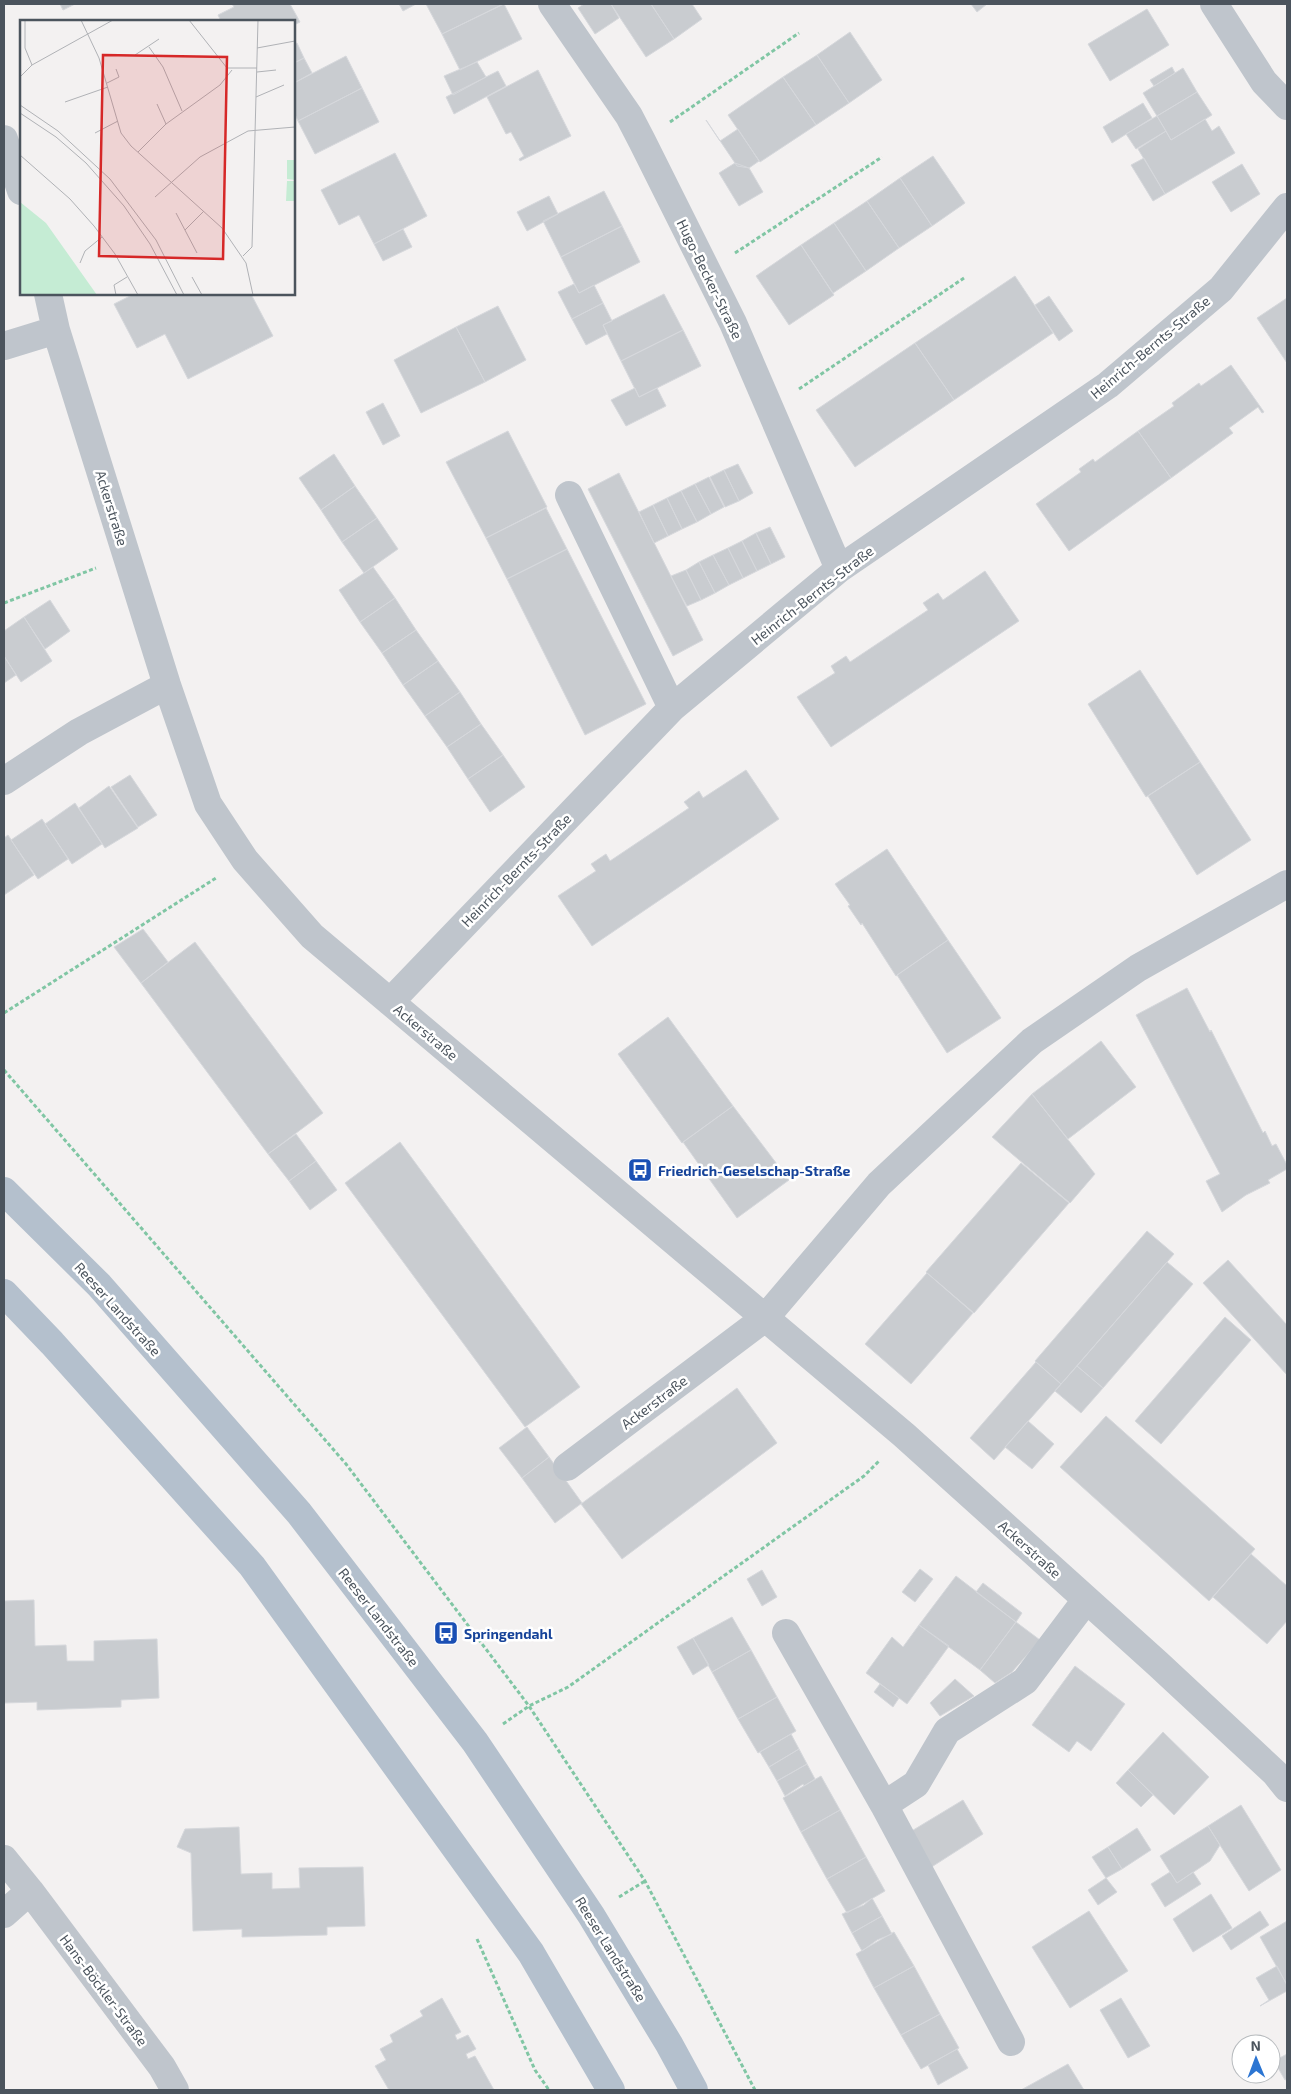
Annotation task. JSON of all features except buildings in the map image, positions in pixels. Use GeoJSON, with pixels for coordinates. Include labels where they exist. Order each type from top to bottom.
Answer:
{"type":"FeatureCollection","features":[{"type":"Feature","properties":{"kind":"main road","name":"Reeser Landstraße"},"geometry":{"type":"LineString","coordinates":[[4,1191],[99,1285],[299,1513],[476,1742],[591,1915],[694,2090]]}},
{"type":"Feature","properties":{"kind":"main road"},"geometry":{"type":"LineString","coordinates":[[4,1293],[59,1350],[252,1566],[531,1953],[611,2090]]}},
{"type":"Feature","properties":{"kind":"street","name":"Hugo-Becker-Straße"},"geometry":{"type":"LineString","coordinates":[[552,4],[629,116],[642,141],[733,322],[839,569]]}},
{"type":"Feature","properties":{"kind":"street"},"geometry":{"type":"LineString","coordinates":[[1214,4],[1264,82],[1287,106]]}},
{"type":"Feature","properties":{"kind":"street"},"geometry":{"type":"LineString","coordinates":[[4,139],[20,188]]}},
{"type":"Feature","properties":{"kind":"street","name":"Heinrich-Bernts-Straße"},"geometry":{"type":"LineString","coordinates":[[390,1002],[672,708],[839,569],[1108,385],[1220,288],[1287,206]]}},
{"type":"Feature","properties":{"kind":"street","name":"Ackerstraße"},"geometry":{"type":"LineString","coordinates":[[48,295],[56,330],[167,686],[208,804],[245,860],[312,936],[904,1435],[1268,1767],[1287,1788]]}},
{"type":"Feature","properties":{"kind":"street"},"geometry":{"type":"LineString","coordinates":[[4,346],[56,330]]}},
{"type":"Feature","properties":{"kind":"street"},"geometry":{"type":"LineString","coordinates":[[569,495],[672,708]]}},
{"type":"Feature","properties":{"kind":"street"},"geometry":{"type":"LineString","coordinates":[[4,781],[79,732],[167,686]]}},
{"type":"Feature","properties":{"kind":"street"},"geometry":{"type":"LineString","coordinates":[[766,1318],[879,1184],[1032,1041],[1138,968],[1287,884]]}},
{"type":"Feature","properties":{"kind":"street","name":"Ackerstraße"},"geometry":{"type":"LineString","coordinates":[[567,1467],[766,1318]]}},
{"type":"Feature","properties":{"kind":"street"},"geometry":{"type":"LineString","coordinates":[[884,1805],[916,1784],[947,1731],[1025,1681],[1086,1600]]}},
{"type":"Feature","properties":{"kind":"street"},"geometry":{"type":"LineString","coordinates":[[786,1633],[884,1805],[1012,2042]]}},
{"type":"Feature","properties":{"kind":"street","name":"Hans-Böckler-Straße"},"geometry":{"type":"LineString","coordinates":[[4,1859],[162,2067],[175,2090]]}},
{"type":"Feature","properties":{"kind":"street"},"geometry":{"type":"LineString","coordinates":[[4,1914],[30,1891]]}},
{"type":"Feature","properties":{"kind":"path"},"geometry":{"type":"LineString","coordinates":[[642,141],[799,33]]}},
{"type":"Feature","properties":{"kind":"path"},"geometry":{"type":"LineString","coordinates":[[707,271],[882,157]]}},
{"type":"Feature","properties":{"kind":"path"},"geometry":{"type":"LineString","coordinates":[[770,409],[964,278]]}},
{"type":"Feature","properties":{"kind":"path"},"geometry":{"type":"LineString","coordinates":[[4,602],[127,557]]}},
{"type":"Feature","properties":{"kind":"path"},"geometry":{"type":"LineString","coordinates":[[4,1013],[245,860]]}},
{"type":"Feature","properties":{"kind":"path"},"geometry":{"type":"LineString","coordinates":[[4,1070],[346,1464],[529,1706],[645,1881],[755,2090]]}},
{"type":"Feature","properties":{"kind":"path"},"geometry":{"type":"LineString","coordinates":[[476,1742],[529,1706],[568,1687],[856,1482],[904,1435]]}},
{"type":"Feature","properties":{"kind":"place","name":"Friedrich-Geselschap-Straße"},"geometry":{"type":"Point","coordinates":[640,1170]}},
{"type":"Feature","properties":{"kind":"place","name":"Springendahl"},"geometry":{"type":"Point","coordinates":[446,1633]}}]}
